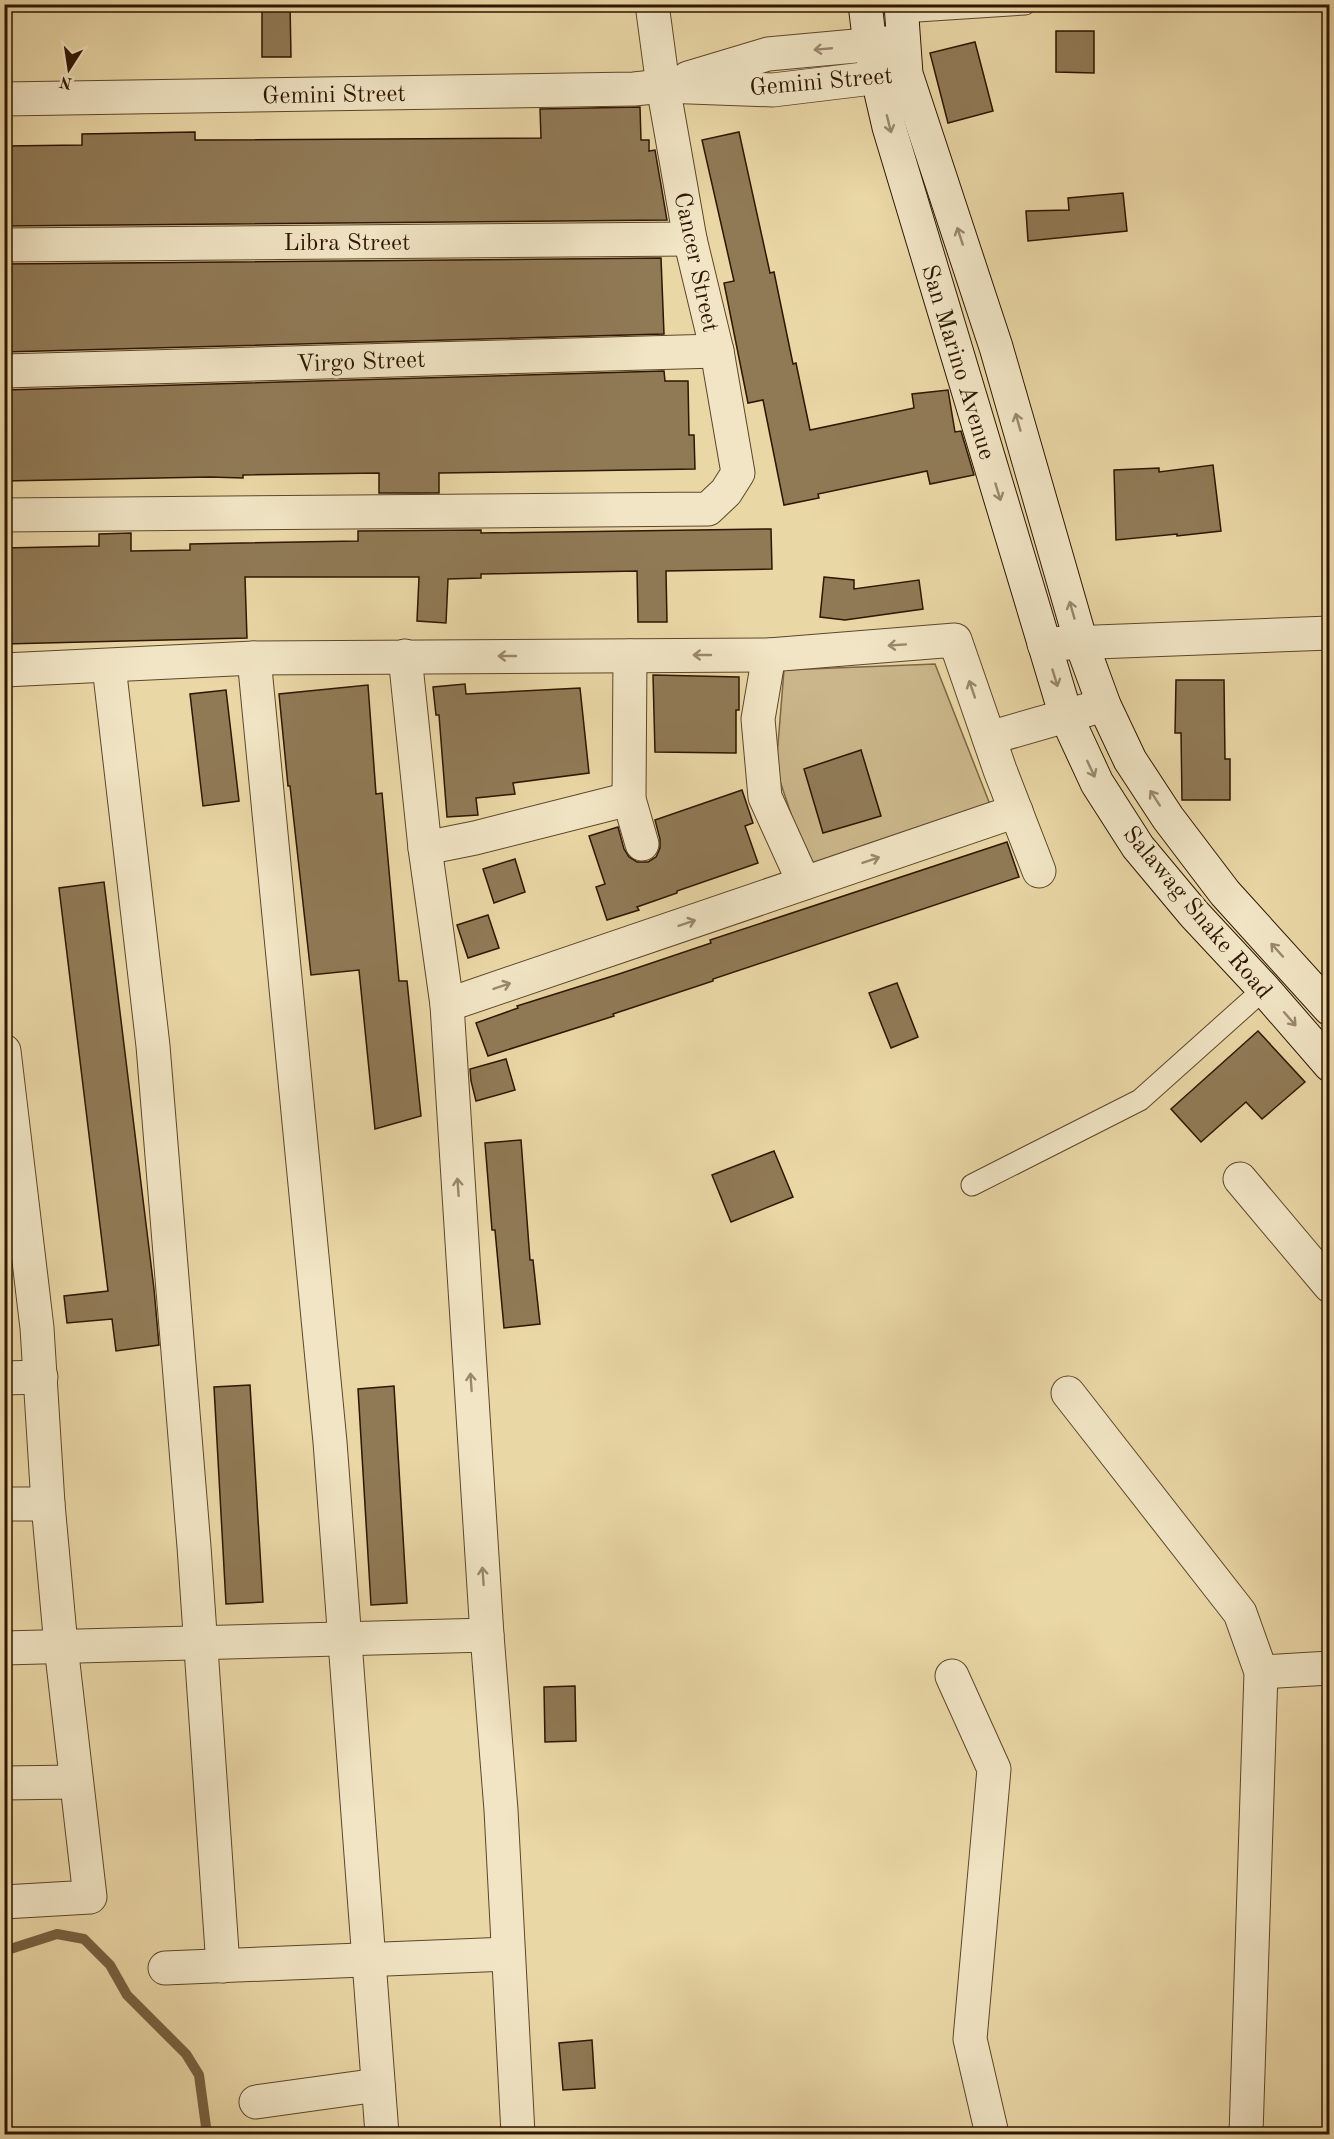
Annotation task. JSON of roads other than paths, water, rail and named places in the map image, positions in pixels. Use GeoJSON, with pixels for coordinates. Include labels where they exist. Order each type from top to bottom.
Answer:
{"type":"FeatureCollection","features":[{"type":"Feature","properties":{"kind":"street","name":"Cancer Street"},"geometry":{"type":"LineString","coordinates":[[4,515],[708,509],[726,492],[738,473],[717,351],[690,239],[663,86],[652,4]]}},
{"type":"Feature","properties":{"kind":"street","name":"San Marino Avenue"},"geometry":{"type":"LineString","coordinates":[[865,4],[870,45],[892,75],[996,347],[1081,642],[1104,705]]}},
{"type":"Feature","properties":{"kind":"street","name":"Gemini Street"},"geometry":{"type":"LineString","coordinates":[[663,86],[768,54],[870,45],[902,19]]}},
{"type":"Feature","properties":{"kind":"street","name":"San Marino Avenue"},"geometry":{"type":"LineString","coordinates":[[902,19],[892,75],[889,127],[1066,716]]}},
{"type":"Feature","properties":{"kind":"street","name":"Gemini Street"},"geometry":{"type":"LineString","coordinates":[[4,99],[634,89],[663,86],[773,90],[892,75]]}},
{"type":"Feature","properties":{"kind":"street","name":"Libra Street"},"geometry":{"type":"LineString","coordinates":[[4,245],[690,239]]}},
{"type":"Feature","properties":{"kind":"street"},"geometry":{"type":"LineString","coordinates":[[961,367],[996,347]]}},
{"type":"Feature","properties":{"kind":"street","name":"Virgo Street"},"geometry":{"type":"LineString","coordinates":[[4,371],[717,351]]}},
{"type":"Feature","properties":{"kind":"street"},"geometry":{"type":"LineString","coordinates":[[1044,644],[1329,633]]}},
{"type":"Feature","properties":{"kind":"street"},"geometry":{"type":"LineString","coordinates":[[4,670],[254,658],[769,655],[955,640],[1039,871]]}},
{"type":"Feature","properties":{"kind":"street"},"geometry":{"type":"LineString","coordinates":[[769,655],[758,719],[765,797],[804,883]]}},
{"type":"Feature","properties":{"kind":"street"},"geometry":{"type":"LineString","coordinates":[[405,656],[425,848],[447,1005],[487,1635],[501,1810],[518,2134]]}},
{"type":"Feature","properties":{"kind":"street"},"geometry":{"type":"LineString","coordinates":[[630,656],[629,799],[642,844]]}},
{"type":"Feature","properties":{"kind":"street"},"geometry":{"type":"LineString","coordinates":[[254,658],[330,1443],[381,2134]]}},
{"type":"Feature","properties":{"kind":"street"},"geometry":{"type":"LineString","coordinates":[[109,666],[153,1046],[201,1642],[223,1966]]}},
{"type":"Feature","properties":{"kind":"street"},"geometry":{"type":"LineString","coordinates":[[989,738],[1104,705]]}},
{"type":"Feature","properties":{"kind":"street","name":"Salawag Snake Road"},"geometry":{"type":"LineString","coordinates":[[1104,705],[1130,760],[1168,818],[1225,893],[1329,1009]]}},
{"type":"Feature","properties":{"kind":"street","name":"Salawag Snake Road"},"geometry":{"type":"LineString","coordinates":[[1066,716],[1097,783],[1138,847],[1194,914],[1329,1065]]}},
{"type":"Feature","properties":{"kind":"street"},"geometry":{"type":"LineString","coordinates":[[425,848],[475,838],[629,799]]}},
{"type":"Feature","properties":{"kind":"street"},"geometry":{"type":"LineString","coordinates":[[447,1005],[1016,811]]}},
{"type":"Feature","properties":{"kind":"street"},"geometry":{"type":"LineString","coordinates":[[4,1902],[90,1898],[61,1646],[48,1504],[37,1328],[14,1223],[6,1071]]}},
{"type":"Feature","properties":{"kind":"street"},"geometry":{"type":"LineString","coordinates":[[1240,1179],[1329,1286]]}},
{"type":"Feature","properties":{"kind":"street"},"geometry":{"type":"LineString","coordinates":[[4,1378],[40,1377]]}},
{"type":"Feature","properties":{"kind":"street"},"geometry":{"type":"LineString","coordinates":[[1068,1393],[1240,1613],[1261,1672],[1246,2134]]}},
{"type":"Feature","properties":{"kind":"street"},"geometry":{"type":"LineString","coordinates":[[4,1504],[48,1504]]}},
{"type":"Feature","properties":{"kind":"street"},"geometry":{"type":"LineString","coordinates":[[4,1648],[487,1635]]}},
{"type":"Feature","properties":{"kind":"street"},"geometry":{"type":"LineString","coordinates":[[1261,1672],[1329,1668]]}},
{"type":"Feature","properties":{"kind":"street"},"geometry":{"type":"LineString","coordinates":[[952,1676],[994,1769],[970,2039],[992,2134]]}},
{"type":"Feature","properties":{"kind":"street"},"geometry":{"type":"LineString","coordinates":[[4,1783],[76,1782]]}},
{"type":"Feature","properties":{"kind":"street"},"geometry":{"type":"LineString","coordinates":[[165,1968],[508,1954]]}},
{"type":"Feature","properties":{"kind":"street"},"geometry":{"type":"LineString","coordinates":[[256,2102],[378,2085]]}},
{"type":"Feature","properties":{"kind":"lane"},"geometry":{"type":"LineString","coordinates":[[902,19],[1024,4]]}},
{"type":"Feature","properties":{"kind":"lane"},"geometry":{"type":"LineString","coordinates":[[972,1185],[1140,1100],[1264,990]]}},
{"type":"Feature","properties":{"kind":"waterway"},"geometry":{"type":"LineString","coordinates":[[4,1951],[57,1934],[84,1939],[110,1965],[127,1995],[186,2054],[199,2075],[207,2134]]}}]}
